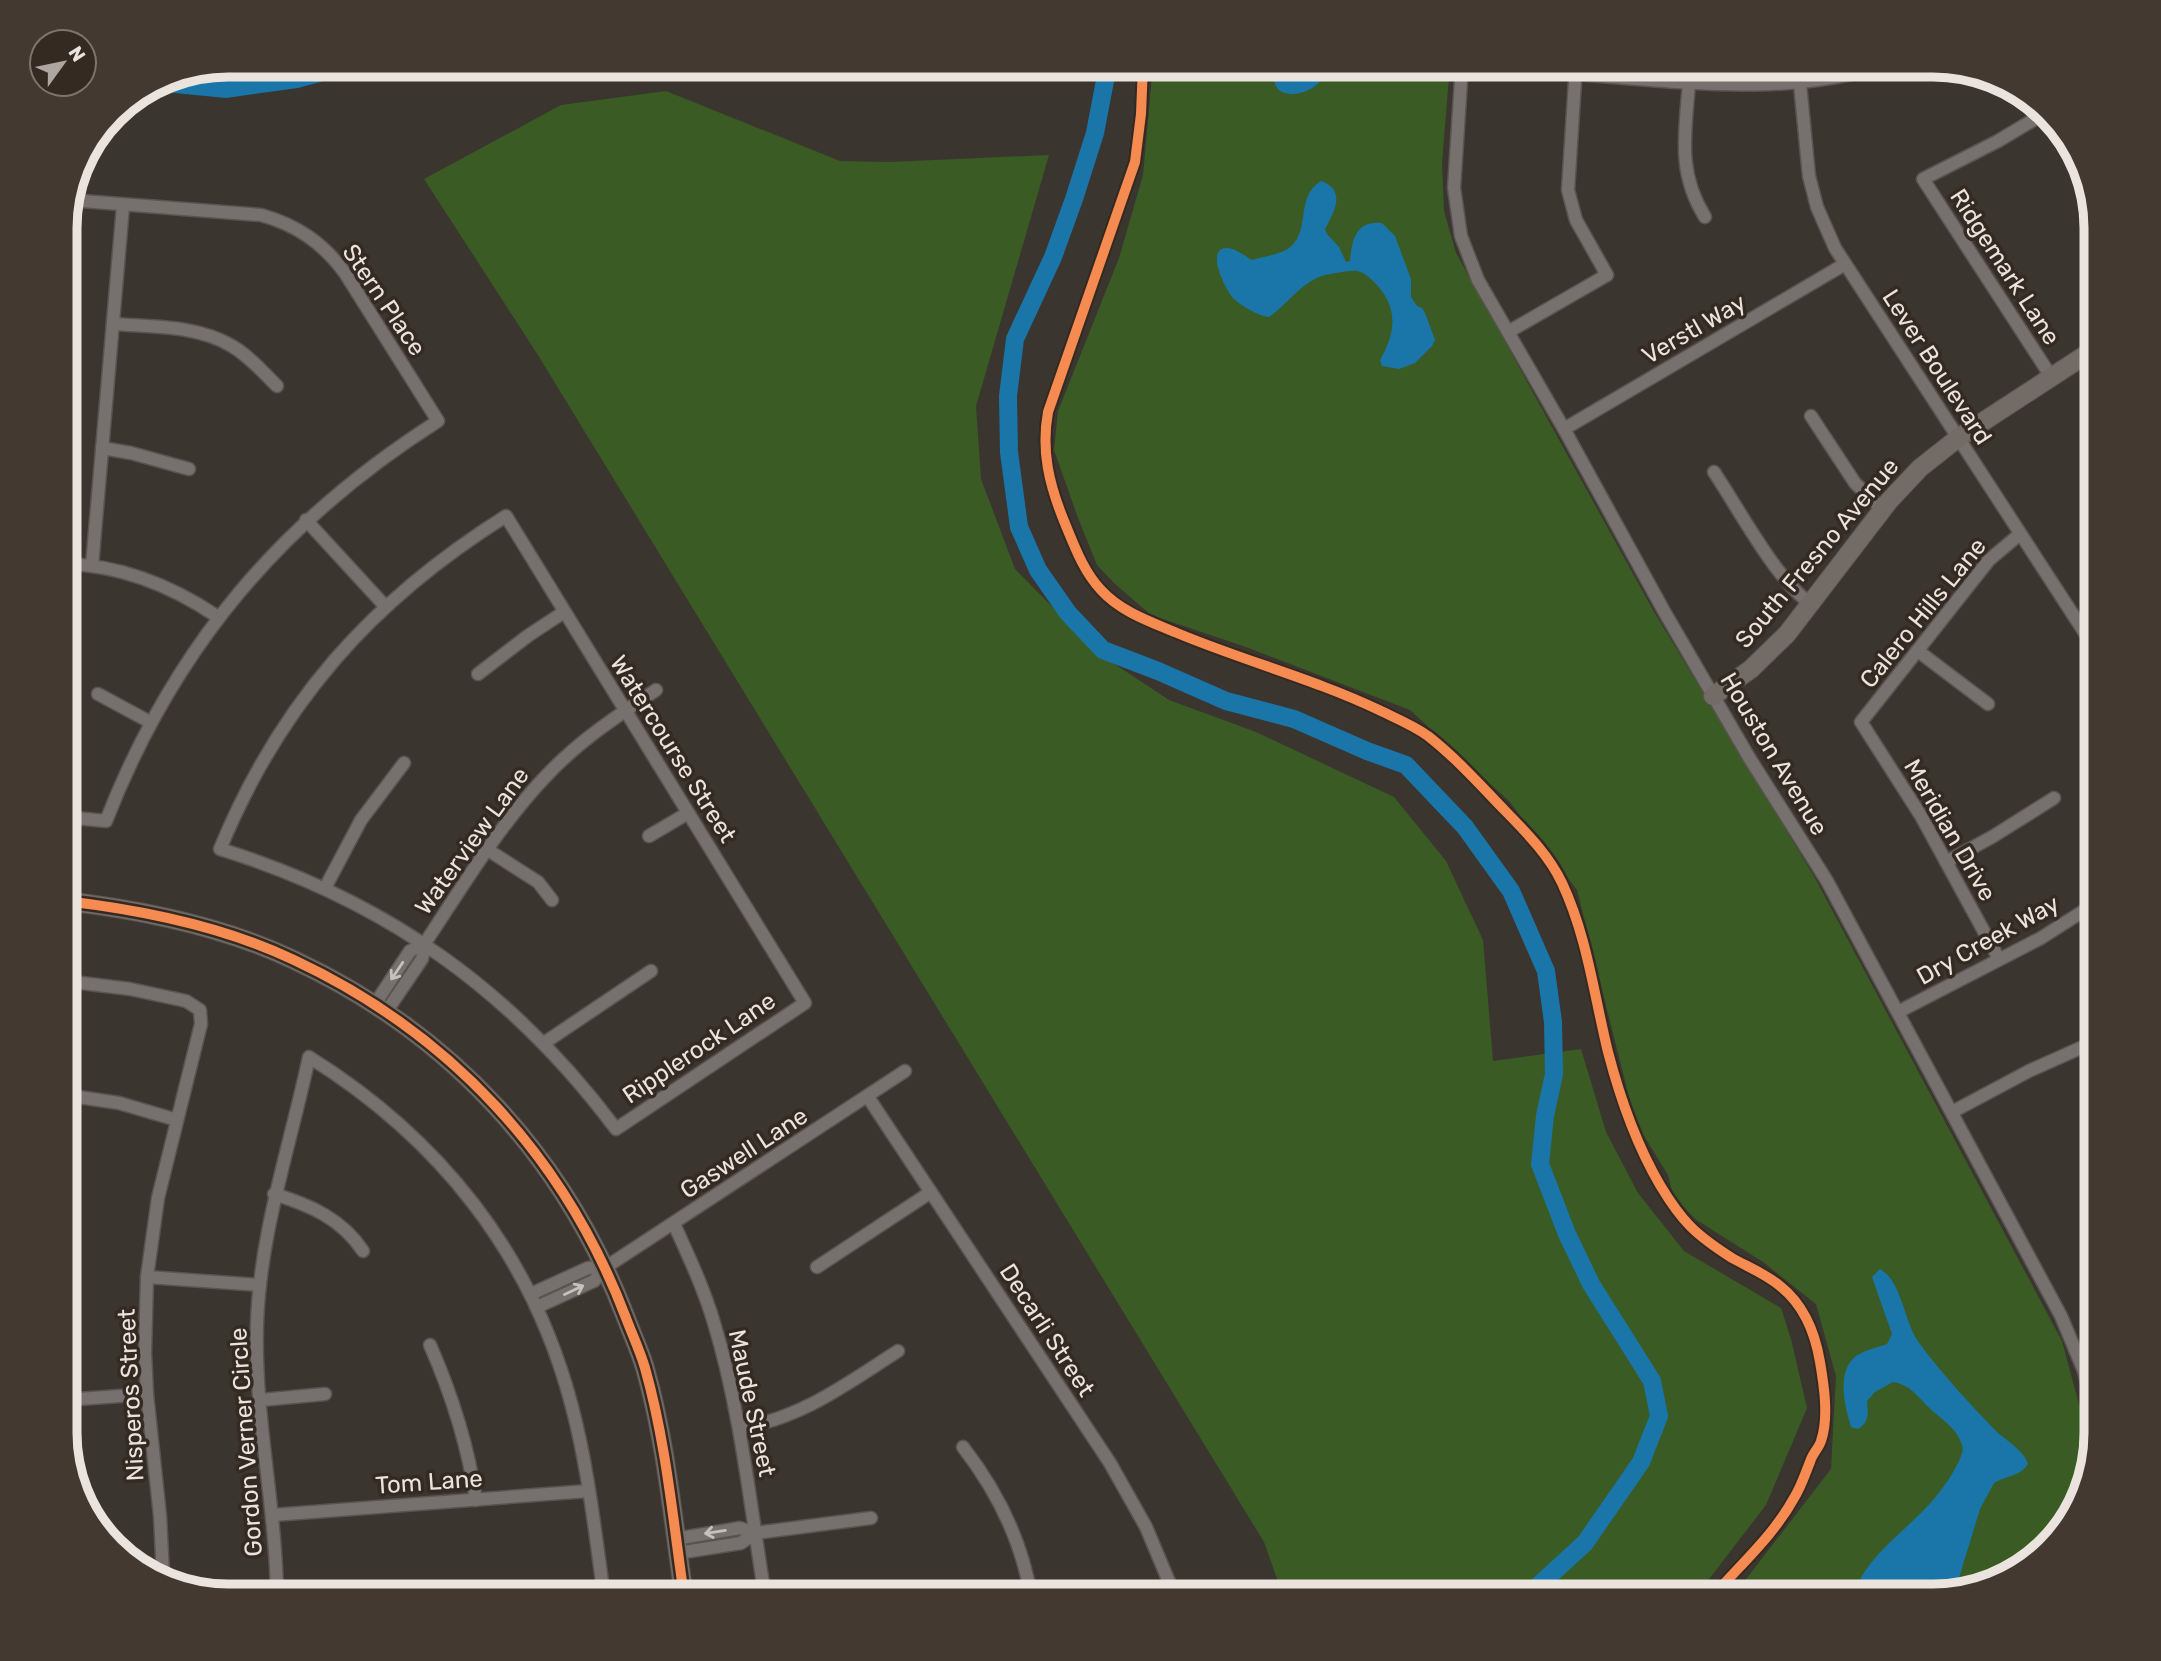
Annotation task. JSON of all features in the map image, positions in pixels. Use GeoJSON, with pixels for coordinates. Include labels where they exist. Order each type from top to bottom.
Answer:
{"type":"FeatureCollection","features":[{"type":"Feature","properties":{"kind":"street"},"geometry":{"type":"LineString","coordinates":[[1143,77],[1142,114],[1135,162],[1048,412],[1044,436],[1045,457],[1063,518],[1085,569],[1109,597],[1142,618],[1203,644],[1357,700],[1418,729],[1447,751],[1484,787],[1534,842],[1557,874],[1582,939],[1616,1080],[1640,1148],[1655,1177],[1677,1213],[1689,1226],[1733,1258],[1775,1282],[1795,1300],[1810,1323],[1817,1344],[1824,1417],[1821,1443],[1811,1456],[1804,1479],[1782,1518],[1724,1584]]}},
{"type":"Feature","properties":{"kind":"street","name":"Houston Avenue"},"geometry":{"type":"LineString","coordinates":[[1461,77],[1454,166],[1457,214],[1461,236],[1478,280],[1713,696],[1827,881],[2061,1316],[2084,1367]]}},
{"type":"Feature","properties":{"kind":"street"},"geometry":{"type":"LineString","coordinates":[[1508,332],[1606,275],[1576,220],[1568,190],[1575,77]]}},
{"type":"Feature","properties":{"kind":"street"},"geometry":{"type":"LineString","coordinates":[[1641,77],[1689,83],[1756,86],[1800,84],[1840,77]]}},
{"type":"Feature","properties":{"kind":"street"},"geometry":{"type":"LineString","coordinates":[[1689,83],[1684,159],[1691,190],[1705,217]]}},
{"type":"Feature","properties":{"kind":"street","name":"Lever Boulevard"},"geometry":{"type":"LineString","coordinates":[[1800,84],[1811,186],[1825,226],[1845,264],[2084,632]]}},
{"type":"Feature","properties":{"kind":"street","name":"Ridgemark Lane"},"geometry":{"type":"LineString","coordinates":[[2037,118],[1923,179],[2052,378]]}},
{"type":"Feature","properties":{"kind":"street","name":"Stern Place"},"geometry":{"type":"LineString","coordinates":[[79,201],[261,215],[307,234],[345,273],[438,421],[367,469],[306,520]]}},
{"type":"Feature","properties":{"kind":"street"},"geometry":{"type":"LineString","coordinates":[[92,566],[123,206]]}},
{"type":"Feature","properties":{"kind":"street","name":"Verstl Way"},"geometry":{"type":"LineString","coordinates":[[1564,429],[1845,264]]}},
{"type":"Feature","properties":{"kind":"street"},"geometry":{"type":"LineString","coordinates":[[113,324],[185,330],[217,338],[244,354],[277,386]]}},
{"type":"Feature","properties":{"kind":"street","name":"South Fresno Avenue"},"geometry":{"type":"LineString","coordinates":[[1713,696],[1770,652],[1811,604],[1883,510],[1920,468],[1958,438],[2084,356]]}},
{"type":"Feature","properties":{"kind":"street"},"geometry":{"type":"LineString","coordinates":[[1811,416],[1855,483],[1883,510]]}},
{"type":"Feature","properties":{"kind":"street"},"geometry":{"type":"LineString","coordinates":[[102,448],[189,469]]}},
{"type":"Feature","properties":{"kind":"street"},"geometry":{"type":"LineString","coordinates":[[1714,472],[1780,573],[1811,604]]}},
{"type":"Feature","properties":{"kind":"street","name":"Watercourse Street"},"geometry":{"type":"LineString","coordinates":[[386,606],[440,560],[506,516],[805,1003]]}},
{"type":"Feature","properties":{"kind":"street"},"geometry":{"type":"LineString","coordinates":[[77,818],[106,821],[131,759],[187,662],[218,617],[251,577],[306,520],[386,606],[337,656],[293,712],[256,771],[219,849],[290,873],[380,916],[425,943],[483,986],[544,1042],[651,971]]}},
{"type":"Feature","properties":{"kind":"street","name":"Calero Hills Lane"},"geometry":{"type":"LineString","coordinates":[[1861,722],[1989,560],[2020,534]]}},
{"type":"Feature","properties":{"kind":"street"},"geometry":{"type":"LineString","coordinates":[[77,565],[152,581],[197,603],[218,617]]}},
{"type":"Feature","properties":{"kind":"street"},"geometry":{"type":"LineString","coordinates":[[478,674],[564,612]]}},
{"type":"Feature","properties":{"kind":"street"},"geometry":{"type":"LineString","coordinates":[[1918,651],[1988,704]]}},
{"type":"Feature","properties":{"kind":"street","name":"Waterview Lane"},"geometry":{"type":"LineString","coordinates":[[380,1008],[422,959],[425,943],[519,807],[547,774],[598,729],[656,691]]}},
{"type":"Feature","properties":{"kind":"street"},"geometry":{"type":"LineString","coordinates":[[98,694],[150,722]]}},
{"type":"Feature","properties":{"kind":"street","name":"Meridian Drive"},"geometry":{"type":"LineString","coordinates":[[1861,722],[1921,816],[1999,959]]}},
{"type":"Feature","properties":{"kind":"street"},"geometry":{"type":"LineString","coordinates":[[325,888],[361,821],[404,763]]}},
{"type":"Feature","properties":{"kind":"street"},"geometry":{"type":"LineString","coordinates":[[1946,862],[1993,837],[2054,798]]}},
{"type":"Feature","properties":{"kind":"street"},"geometry":{"type":"LineString","coordinates":[[649,836],[688,813]]}},
{"type":"Feature","properties":{"kind":"street"},"geometry":{"type":"LineString","coordinates":[[488,850],[538,882],[552,900]]}},
{"type":"Feature","properties":{"kind":"street"},"geometry":{"type":"LineString","coordinates":[[77,903],[177,920],[241,939],[293,959],[380,1008],[460,1070],[515,1127],[545,1164],[575,1209],[606,1268],[644,1365],[663,1441],[682,1584]]}},
{"type":"Feature","properties":{"kind":"street","name":"Dry Creek Way"},"geometry":{"type":"LineString","coordinates":[[1898,1012],[2041,938],[2084,910]]}},
{"type":"Feature","properties":{"kind":"street","name":"Nisperos Street"},"geometry":{"type":"LineString","coordinates":[[77,982],[118,987],[186,1001],[200,1010],[201,1024],[158,1198],[147,1277],[147,1394],[163,1569]]}},
{"type":"Feature","properties":{"kind":"street","name":"Ripplerock Lane"},"geometry":{"type":"LineString","coordinates":[[544,1042],[616,1129],[805,1003]]}},
{"type":"Feature","properties":{"kind":"street"},"geometry":{"type":"LineString","coordinates":[[1952,1112],[2029,1071],[2084,1046]]}},
{"type":"Feature","properties":{"kind":"street","name":"Gordon Verner Circle"},"geometry":{"type":"LineString","coordinates":[[276,1584],[273,1515],[257,1347],[260,1285],[274,1194],[309,1057],[391,1115],[440,1162],[483,1215],[531,1294],[559,1361],[571,1402],[602,1584]]}},
{"type":"Feature","properties":{"kind":"street","name":"Gaswell Lane"},"geometry":{"type":"LineString","coordinates":[[537,1307],[594,1281],[606,1268],[905,1071]]}},
{"type":"Feature","properties":{"kind":"street"},"geometry":{"type":"LineString","coordinates":[[77,1097],[119,1103],[177,1120]]}},
{"type":"Feature","properties":{"kind":"street","name":"Decarli Street"},"geometry":{"type":"LineString","coordinates":[[868,1097],[1110,1463],[1146,1527],[1170,1584]]}},
{"type":"Feature","properties":{"kind":"street"},"geometry":{"type":"LineString","coordinates":[[817,1268],[931,1192]]}},
{"type":"Feature","properties":{"kind":"street"},"geometry":{"type":"LineString","coordinates":[[274,1194],[314,1208],[334,1220],[352,1234],[363,1251]]}},
{"type":"Feature","properties":{"kind":"street","name":"Maude Street"},"geometry":{"type":"LineString","coordinates":[[674,1224],[714,1322],[740,1428],[763,1584]]}},
{"type":"Feature","properties":{"kind":"street","name":"Gaswell Lane"},"geometry":{"type":"LineString","coordinates":[[531,1294],[588,1268],[606,1268]]}},
{"type":"Feature","properties":{"kind":"street"},"geometry":{"type":"LineString","coordinates":[[147,1277],[260,1285]]}},
{"type":"Feature","properties":{"kind":"street"},"geometry":{"type":"LineString","coordinates":[[430,1345],[456,1409],[465,1440],[475,1500]]}},
{"type":"Feature","properties":{"kind":"street"},"geometry":{"type":"LineString","coordinates":[[740,1428],[778,1420],[799,1412],[898,1351]]}},
{"type":"Feature","properties":{"kind":"street"},"geometry":{"type":"LineString","coordinates":[[77,1399],[147,1394]]}},
{"type":"Feature","properties":{"kind":"street"},"geometry":{"type":"LineString","coordinates":[[261,1400],[325,1394]]}},
{"type":"Feature","properties":{"kind":"street"},"geometry":{"type":"LineString","coordinates":[[963,1447],[985,1479],[1009,1524],[1029,1584]]}},
{"type":"Feature","properties":{"kind":"street","name":"Tom Lane"},"geometry":{"type":"LineString","coordinates":[[273,1515],[588,1491]]}},
{"type":"Feature","properties":{"kind":"street"},"geometry":{"type":"LineString","coordinates":[[677,1546],[741,1543],[755,1534],[870,1518]]}},
{"type":"Feature","properties":{"kind":"green space"},"geometry":{"type":"Polygon","coordinates":[[[1152,77],[1449,77],[1442,163],[1444,211],[1456,253],[1653,610],[1815,878],[2062,1341],[2084,1423],[2081,1463],[2064,1509],[2040,1540],[2017,1559],[1982,1576],[1953,1583],[1742,1584],[1831,1469],[1836,1376],[1816,1304],[1763,1262],[1695,1219],[1673,1195],[1668,1175],[1635,1121],[1577,890],[1509,801],[1410,710],[1243,646],[1151,615],[1097,565],[1054,450],[1058,411],[1119,258],[1143,175],[1152,77]]]}},
{"type":"Feature","properties":{"kind":"green space"},"geometry":{"type":"Polygon","coordinates":[[[666,91],[840,161],[889,162],[1049,155],[976,406],[981,479],[1015,569],[1098,653],[1169,700],[1256,732],[1394,797],[1446,861],[1483,940],[1493,1061],[1581,1049],[1606,1132],[1638,1193],[1684,1251],[1781,1308],[1807,1408],[1766,1505],[1705,1584],[1279,1584],[1264,1542],[536,352],[424,179],[561,105],[666,91]]]}},
{"type":"Feature","properties":{"kind":"water"},"geometry":{"type":"Polygon","coordinates":[[[218,77],[338,77],[298,88],[226,98],[163,92],[179,85],[218,77]]]}},
{"type":"Feature","properties":{"kind":"water"},"geometry":{"type":"Polygon","coordinates":[[[1324,77],[1316,86],[1294,94],[1284,93],[1277,88],[1274,78],[1324,77]]]}},
{"type":"Feature","properties":{"kind":"water"},"geometry":{"type":"Polygon","coordinates":[[[1321,181],[1334,190],[1336,196],[1335,209],[1325,229],[1339,247],[1346,262],[1350,261],[1357,233],[1366,225],[1382,223],[1395,236],[1411,279],[1411,297],[1425,313],[1435,340],[1415,363],[1399,369],[1382,366],[1380,360],[1392,330],[1391,310],[1382,291],[1360,272],[1341,272],[1317,278],[1269,317],[1241,305],[1226,288],[1217,262],[1220,250],[1233,249],[1252,260],[1289,248],[1300,232],[1308,196],[1321,181]]]}},
{"type":"Feature","properties":{"kind":"water"},"geometry":{"type":"Polygon","coordinates":[[[1880,1269],[1888,1275],[1894,1283],[1914,1335],[1928,1355],[1985,1420],[2023,1454],[2028,1464],[2017,1473],[1994,1483],[1980,1509],[1958,1582],[1858,1584],[1872,1562],[1937,1495],[1947,1482],[1963,1450],[1958,1435],[1947,1423],[1906,1386],[1893,1382],[1875,1392],[1867,1401],[1865,1423],[1858,1429],[1851,1427],[1844,1390],[1849,1364],[1866,1351],[1887,1344],[1892,1334],[1872,1277],[1880,1269]]]}},
{"type":"Feature","properties":{"kind":"waterway"},"geometry":{"type":"LineString","coordinates":[[1106,77],[1095,133],[1074,199],[1053,257],[1015,339],[1008,396],[1009,452],[1019,527],[1038,570],[1068,613],[1103,650],[1226,701],[1294,719],[1406,765],[1465,827],[1511,891],[1546,971],[1553,1022],[1554,1074],[1545,1116],[1540,1164],[1567,1234],[1591,1284],[1652,1381],[1659,1416],[1641,1462],[1585,1543],[1540,1584]]}},
{"type":"Feature","properties":{"kind":"cycle path"},"geometry":{"type":"LineString","coordinates":[[1143,77],[1135,162],[1048,412],[1046,454],[1050,481],[1059,507],[1084,566],[1109,598],[1137,616],[1354,699],[1422,732],[1453,757],[1548,859],[1562,883],[1578,924],[1618,1086],[1636,1137],[1651,1169],[1675,1209],[1699,1235],[1732,1258],[1769,1278],[1788,1293],[1802,1310],[1818,1351],[1825,1412],[1820,1444],[1786,1512],[1724,1584]]}},
{"type":"Feature","properties":{"kind":"cycle path"},"geometry":{"type":"LineString","coordinates":[[77,903],[182,921],[239,938],[294,960],[351,990],[403,1024],[452,1063],[496,1106],[535,1153],[570,1204],[601,1259],[626,1318],[645,1368],[652,1396],[664,1453],[682,1584]]}}]}
